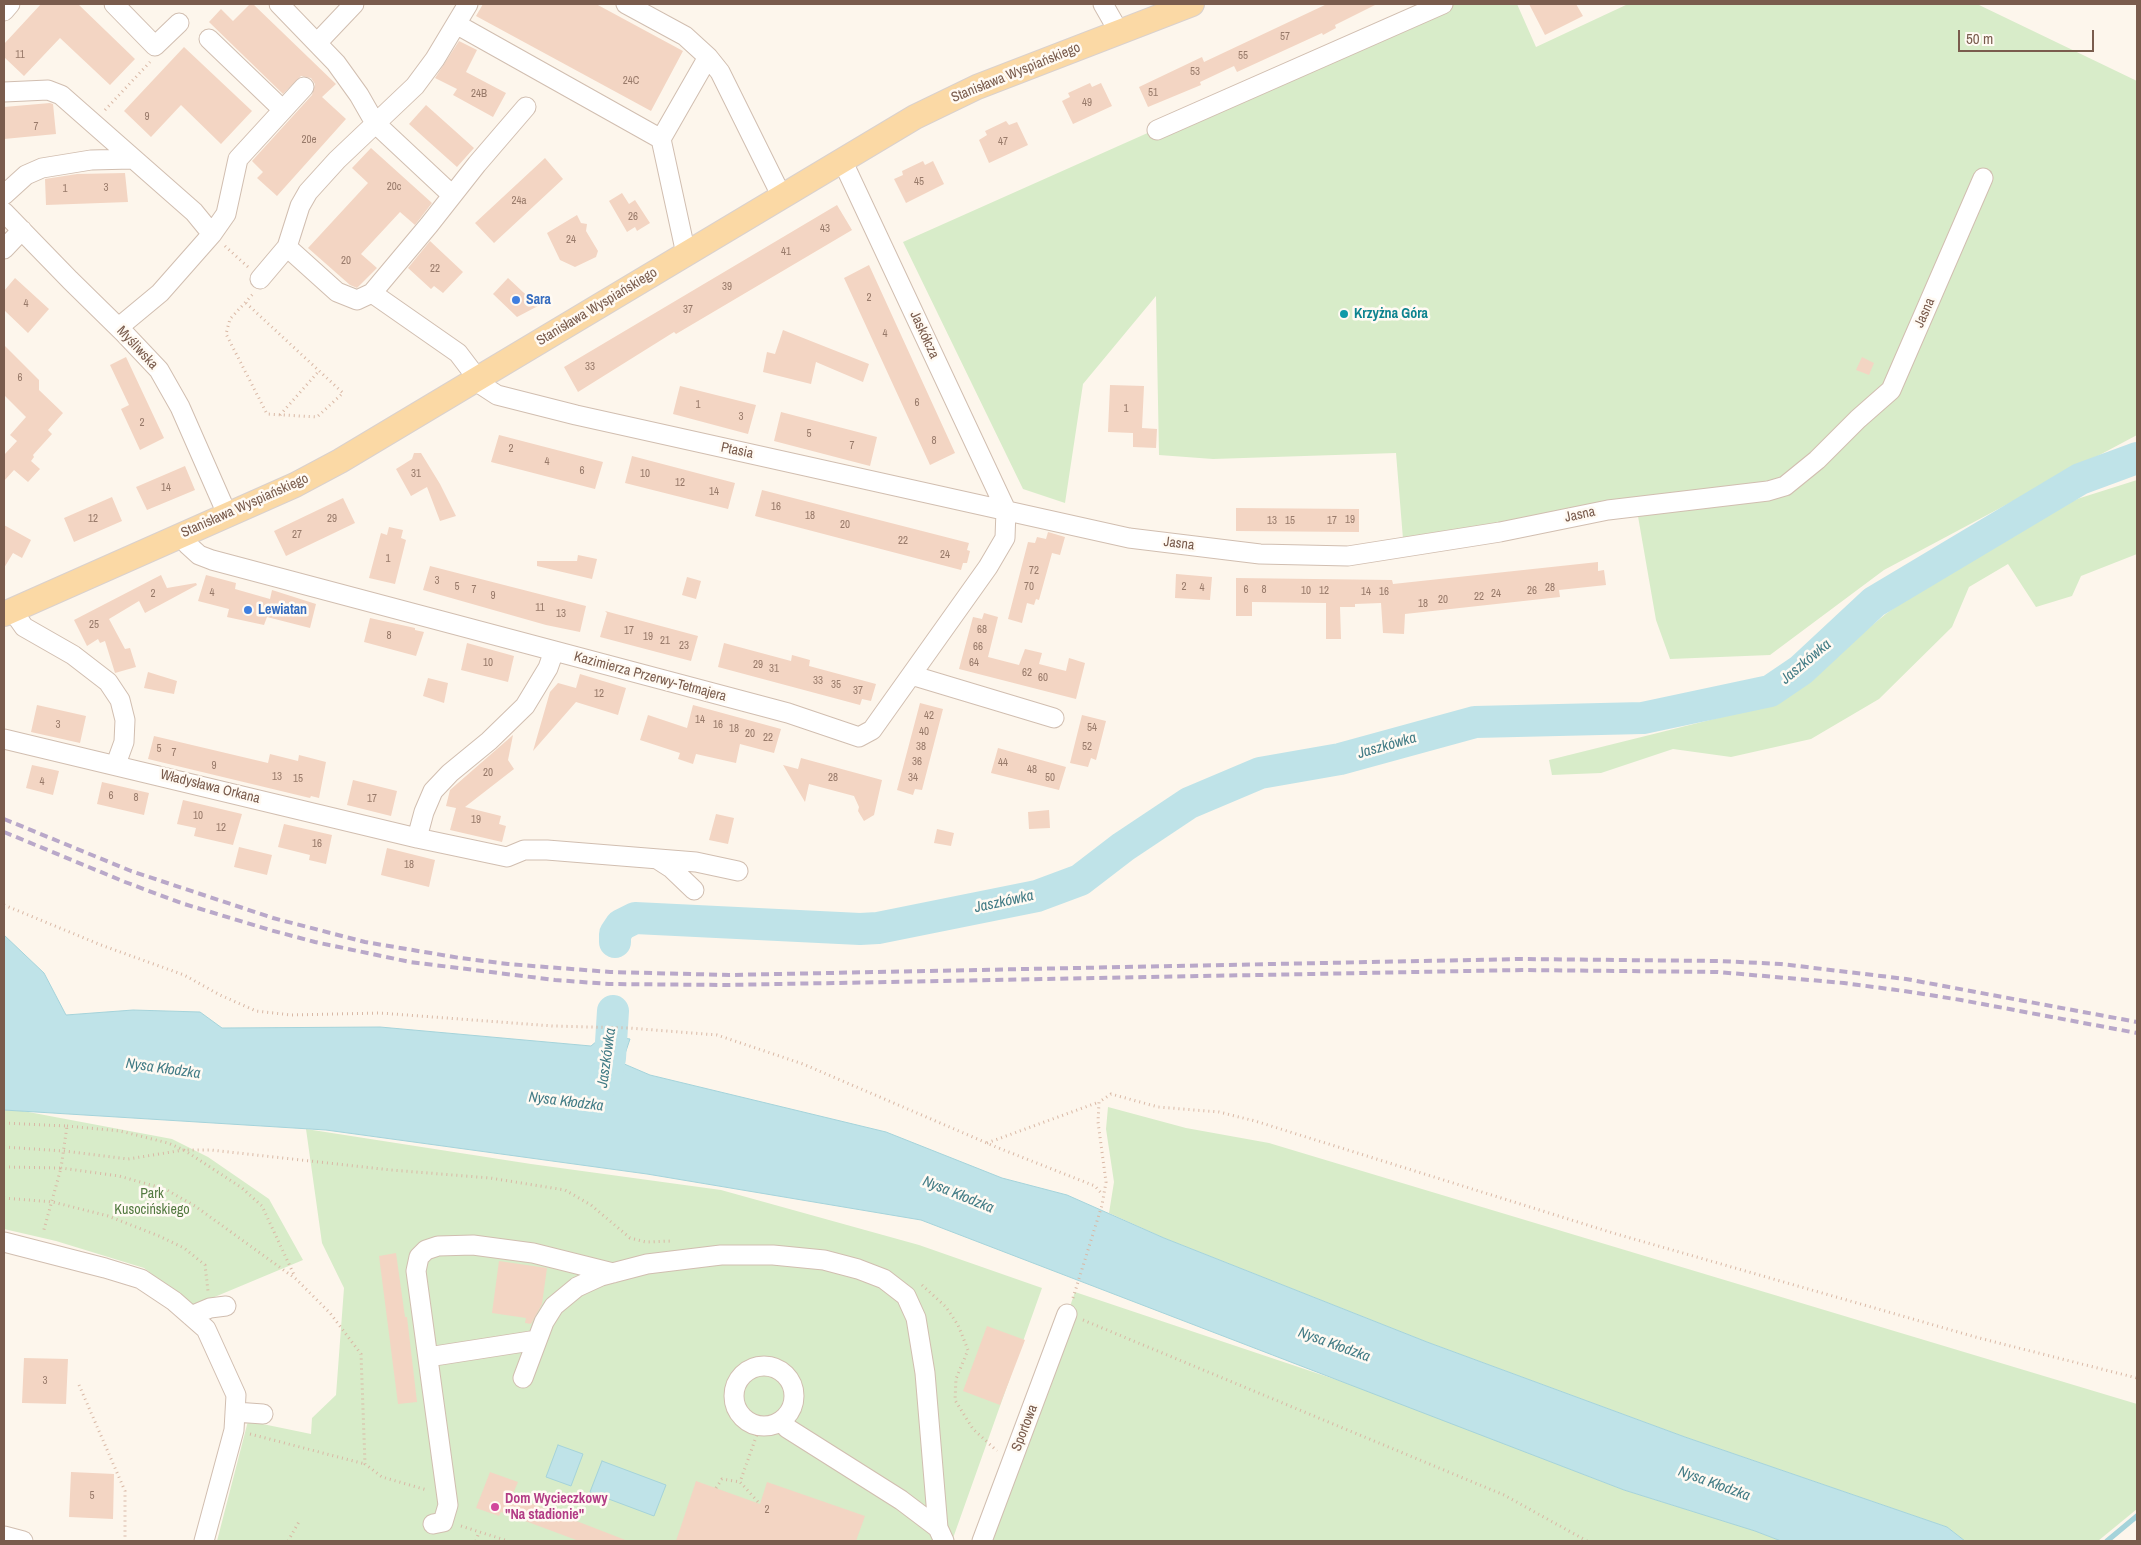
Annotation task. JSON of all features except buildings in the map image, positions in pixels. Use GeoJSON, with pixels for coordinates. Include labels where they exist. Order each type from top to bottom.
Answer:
{"type":"FeatureCollection","features":[{"type":"Feature","properties":{"kind":"main road","name":"Stanisława Wyspiańskiego"},"geometry":{"type":"LineString","coordinates":[[8,612],[294,484],[340,461],[842,160],[977,86],[1192,4]]}},
{"type":"Feature","properties":{"kind":"street"},"geometry":{"type":"LineString","coordinates":[[4,11],[10,4]]}},
{"type":"Feature","properties":{"kind":"street"},"geometry":{"type":"LineString","coordinates":[[114,4],[155,46],[179,23]]}},
{"type":"Feature","properties":{"kind":"street"},"geometry":{"type":"LineString","coordinates":[[279,4],[336,63],[359,95],[375,123],[452,195]]}},
{"type":"Feature","properties":{"kind":"street"},"geometry":{"type":"LineString","coordinates":[[317,43],[354,4]]}},
{"type":"Feature","properties":{"kind":"street"},"geometry":{"type":"LineString","coordinates":[[260,279],[287,247],[300,206],[308,192],[337,160],[415,86],[435,59],[468,4]]}},
{"type":"Feature","properties":{"kind":"street"},"geometry":{"type":"LineString","coordinates":[[626,4],[685,36],[708,57],[720,72],[782,196]]}},
{"type":"Feature","properties":{"kind":"street"},"geometry":{"type":"LineString","coordinates":[[1102,4],[1119,32]]}},
{"type":"Feature","properties":{"kind":"street"},"geometry":{"type":"LineString","coordinates":[[1157,130],[1443,4]]}},
{"type":"Feature","properties":{"kind":"street"},"geometry":{"type":"LineString","coordinates":[[456,24],[660,139]]}},
{"type":"Feature","properties":{"kind":"street"},"geometry":{"type":"LineString","coordinates":[[209,39],[283,110]]}},
{"type":"Feature","properties":{"kind":"street"},"geometry":{"type":"LineString","coordinates":[[686,254],[660,139],[708,57]]}},
{"type":"Feature","properties":{"kind":"street"},"geometry":{"type":"LineString","coordinates":[[119,327],[160,293],[212,234],[226,214],[238,159],[304,87]]}},
{"type":"Feature","properties":{"kind":"street"},"geometry":{"type":"LineString","coordinates":[[4,92],[48,90],[61,95],[194,212],[212,234]]}},
{"type":"Feature","properties":{"kind":"street"},"geometry":{"type":"LineString","coordinates":[[287,247],[338,292],[357,300],[372,293],[526,107]]}},
{"type":"Feature","properties":{"kind":"street"},"geometry":{"type":"LineString","coordinates":[[4,195],[26,175],[42,168],[91,160],[132,159]]}},
{"type":"Feature","properties":{"kind":"street","name":"Jaskółcza"},"geometry":{"type":"LineString","coordinates":[[842,160],[1006,510]]}},
{"type":"Feature","properties":{"kind":"street","name":"Jasna"},"geometry":{"type":"LineString","coordinates":[[1006,510],[1129,538],[1260,554],[1348,556],[1500,532],[1608,510],[1768,491],[1785,486],[1817,460],[1858,419],[1891,390],[1983,178]]}},
{"type":"Feature","properties":{"kind":"street","name":"Myśliwska"},"geometry":{"type":"LineString","coordinates":[[4,212],[119,327],[159,370],[180,407],[227,514]]}},
{"type":"Feature","properties":{"kind":"street"},"geometry":{"type":"LineString","coordinates":[[4,249],[22,230]]}},
{"type":"Feature","properties":{"kind":"street","name":"Ptasia"},"geometry":{"type":"LineString","coordinates":[[372,293],[458,353],[476,379],[496,395],[576,415],[1006,510]]}},
{"type":"Feature","properties":{"kind":"street","name":"Kazimierza Przerwy-Tetmajera"},"geometry":{"type":"LineString","coordinates":[[181,535],[198,555],[212,560],[788,713],[859,736],[872,730],[988,567],[1005,538],[1006,510]]}},
{"type":"Feature","properties":{"kind":"street"},"geometry":{"type":"LineString","coordinates":[[8,612],[24,627],[73,655],[108,682],[120,700],[125,720],[124,742],[116,764]]}},
{"type":"Feature","properties":{"kind":"street"},"geometry":{"type":"LineString","coordinates":[[417,838],[424,812],[433,791],[450,773],[489,741],[525,706],[548,668],[554,652]]}},
{"type":"Feature","properties":{"kind":"street"},"geometry":{"type":"LineString","coordinates":[[912,675],[1054,718]]}},
{"type":"Feature","properties":{"kind":"street","name":"Władysława Orkana"},"geometry":{"type":"LineString","coordinates":[[4,739],[116,764],[417,838],[507,857],[524,850],[547,850],[656,858]]}},
{"type":"Feature","properties":{"kind":"street"},"geometry":{"type":"LineString","coordinates":[[656,858],[710,864],[738,871]]}},
{"type":"Feature","properties":{"kind":"street"},"geometry":{"type":"LineString","coordinates":[[656,858],[671,868],[694,890]]}},
{"type":"Feature","properties":{"kind":"street"},"geometry":{"type":"LineString","coordinates":[[4,1242],[141,1279],[174,1301],[206,1329],[236,1395],[235,1421],[204,1541]]}},
{"type":"Feature","properties":{"kind":"street"},"geometry":{"type":"LineString","coordinates":[[433,1524],[443,1522],[448,1505],[416,1271],[419,1257],[426,1250],[438,1246],[473,1245],[533,1253],[613,1273]]}},
{"type":"Feature","properties":{"kind":"street"},"geometry":{"type":"LineString","coordinates":[[523,1378],[544,1322],[554,1306],[577,1287],[601,1276],[647,1264],[712,1256],[773,1255],[824,1260],[858,1269],[884,1279],[906,1296],[916,1318],[925,1373],[941,1535]]}},
{"type":"Feature","properties":{"kind":"street"},"geometry":{"type":"LineString","coordinates":[[191,1316],[210,1308],[226,1306]]}},
{"type":"Feature","properties":{"kind":"street","name":"Sportowa"},"geometry":{"type":"LineString","coordinates":[[982,1541],[1071,1315]]}},
{"type":"Feature","properties":{"kind":"street"},"geometry":{"type":"LineString","coordinates":[[428,1357],[537,1340]]}},
{"type":"Feature","properties":{"kind":"street"},"geometry":{"type":"LineString","coordinates":[[770,1366],[778,1369],[790,1381],[795,1397],[793,1406],[784,1420],[768,1426],[760,1426],[752,1424],[739,1413],[734,1398],[739,1380],[752,1368],[770,1366]]}},
{"type":"Feature","properties":{"kind":"street"},"geometry":{"type":"LineString","coordinates":[[235,1421],[263,1414]]}},
{"type":"Feature","properties":{"kind":"street"},"geometry":{"type":"LineString","coordinates":[[784,1420],[787,1428],[902,1500],[941,1535]]}},
{"type":"Feature","properties":{"kind":"street"},"geometry":{"type":"LineString","coordinates":[[4,1536],[23,1541]]}},
{"type":"Feature","properties":{"kind":"path"},"geometry":{"type":"LineString","coordinates":[[93,123],[152,59],[155,46]]}},
{"type":"Feature","properties":{"kind":"path"},"geometry":{"type":"LineString","coordinates":[[212,234],[260,279],[251,298],[230,319],[226,334],[267,414],[317,417],[343,393],[246,304]]}},
{"type":"Feature","properties":{"kind":"path"},"geometry":{"type":"LineString","coordinates":[[280,415],[319,371]]}},
{"type":"Feature","properties":{"kind":"path"},"geometry":{"type":"LineString","coordinates":[[4,905],[101,945],[184,974],[220,995],[256,1011],[291,1015],[380,1013],[717,1035],[803,1064],[986,1143],[1095,1186],[1102,1194]]}},
{"type":"Feature","properties":{"kind":"path"},"geometry":{"type":"LineString","coordinates":[[986,1143],[1099,1102],[1111,1094],[1158,1107],[1219,1112],[1255,1121],[1613,1233],[1979,1338],[2137,1378]]}},
{"type":"Feature","properties":{"kind":"path"},"geometry":{"type":"LineString","coordinates":[[1075,1292],[1102,1205],[1102,1194],[1106,1182],[1098,1122],[1099,1102]]}},
{"type":"Feature","properties":{"kind":"path"},"geometry":{"type":"LineString","coordinates":[[4,1123],[120,1131],[168,1143],[184,1150],[242,1188],[262,1206],[296,1279]]}},
{"type":"Feature","properties":{"kind":"path"},"geometry":{"type":"LineString","coordinates":[[38,1251],[53,1202],[68,1126]]}},
{"type":"Feature","properties":{"kind":"path"},"geometry":{"type":"LineString","coordinates":[[4,1147],[64,1151],[128,1159],[184,1150],[211,1150],[391,1170],[490,1178],[565,1190],[591,1205],[630,1238],[646,1242],[674,1241]]}},
{"type":"Feature","properties":{"kind":"path"},"geometry":{"type":"LineString","coordinates":[[4,1167],[61,1168],[119,1176],[165,1189],[196,1206],[296,1279],[330,1313],[361,1354],[365,1464]]}},
{"type":"Feature","properties":{"kind":"path"},"geometry":{"type":"LineString","coordinates":[[4,1198],[53,1202],[108,1216],[184,1248],[205,1264],[209,1297]]}},
{"type":"Feature","properties":{"kind":"path"},"geometry":{"type":"LineString","coordinates":[[916,1280],[946,1307],[958,1325],[968,1350],[956,1379],[955,1400],[973,1429],[1012,1463]]}},
{"type":"Feature","properties":{"kind":"path"},"geometry":{"type":"LineString","coordinates":[[1071,1315],[1504,1495],[1587,1541]]}},
{"type":"Feature","properties":{"kind":"path"},"geometry":{"type":"LineString","coordinates":[[79,1385],[125,1491],[125,1541]]}},
{"type":"Feature","properties":{"kind":"path"},"geometry":{"type":"LineString","coordinates":[[235,1421],[365,1464],[382,1477],[447,1496]]}},
{"type":"Feature","properties":{"kind":"path"},"geometry":{"type":"LineString","coordinates":[[740,1482],[760,1426]]}},
{"type":"Feature","properties":{"kind":"path"},"geometry":{"type":"LineString","coordinates":[[716,1488],[722,1479],[740,1482],[760,1504]]}},
{"type":"Feature","properties":{"kind":"path"},"geometry":{"type":"LineString","coordinates":[[288,1541],[300,1520]]}},
{"type":"Feature","properties":{"kind":"path"},"geometry":{"type":"LineString","coordinates":[[455,1524],[508,1541]]}},
{"type":"Feature","properties":{"kind":"path"},"geometry":{"type":"LineString","coordinates":[[476,1541],[479,1532]]}},
{"type":"Feature","properties":{"kind":"green space"},"geometry":{"type":"Polygon","coordinates":[[[1437,4],[1517,4],[1536,47],[1628,4],[1977,4],[2137,81],[2137,435],[1884,570],[1770,655],[1670,659],[1656,620],[1635,499],[1403,539],[1396,453],[1213,459],[1159,455],[1156,296],[1083,384],[1065,503],[1023,489],[903,242],[1437,4]]]}},
{"type":"Feature","properties":{"kind":"green space"},"geometry":{"type":"Polygon","coordinates":[[[2137,480],[2137,554],[2081,576],[2072,596],[2036,607],[2008,564],[1969,587],[1952,627],[1879,699],[1811,739],[1731,757],[1673,749],[1601,773],[1552,775],[1549,760],[1742,712],[1788,694],[1887,613],[1956,564],[2077,499],[2137,480]]]}},
{"type":"Feature","properties":{"kind":"green space"},"geometry":{"type":"Polygon","coordinates":[[[1108,1107],[1186,1128],[1269,1143],[2137,1404],[2137,1509],[2098,1541],[1965,1541],[1947,1527],[1685,1437],[1427,1342],[1164,1238],[1109,1213],[1114,1182],[1106,1129],[1108,1107]]]}},
{"type":"Feature","properties":{"kind":"green space","name":"Park Kusocińskiego"},"geometry":{"type":"Polygon","coordinates":[[[4,1110],[23,1111],[172,1139],[208,1157],[269,1199],[303,1260],[193,1306],[144,1268],[56,1241],[4,1229],[4,1110]]]}},
{"type":"Feature","properties":{"kind":"green space"},"geometry":{"type":"Polygon","coordinates":[[[306,1129],[531,1164],[721,1190],[919,1245],[1042,1288],[952,1541],[217,1541],[248,1421],[311,1434],[312,1418],[336,1395],[344,1288],[322,1243],[306,1129]]]}},
{"type":"Feature","properties":{"kind":"green space"},"geometry":{"type":"Polygon","coordinates":[[[1075,1292],[1358,1387],[1624,1490],[1756,1531],[1781,1541],[988,1541],[1075,1292]]]}},
{"type":"Feature","properties":{"kind":"water","name":"Nysa Kłodzka"},"geometry":{"type":"Polygon","coordinates":[[[4,935],[44,973],[66,1015],[133,1010],[200,1012],[222,1028],[380,1027],[591,1046],[604,1035],[630,1039],[622,1063],[650,1075],[886,1132],[1002,1178],[1067,1195],[1164,1238],[1427,1342],[1685,1437],[1947,1527],[1965,1541],[1781,1541],[1624,1490],[921,1220],[647,1174],[326,1130],[4,1110],[4,935]]]}},
{"type":"Feature","properties":{"kind":"water"},"geometry":{"type":"Polygon","coordinates":[[[558,1445],[583,1454],[571,1486],[546,1477],[558,1445]]]}},
{"type":"Feature","properties":{"kind":"water"},"geometry":{"type":"Polygon","coordinates":[[[602,1461],[666,1485],[654,1516],[590,1492],[602,1461]]]}},
{"type":"Feature","properties":{"kind":"waterway","name":"Jaszkówka"},"geometry":{"type":"LineString","coordinates":[[615,942],[615,934],[621,925],[635,918],[860,929],[878,928],[1037,896],[1080,880],[1123,847],[1189,803],[1260,773],[1340,759],[1475,722],[1643,718],[1770,691],[1801,670],[1874,602],[2080,479],[2137,458]]}},
{"type":"Feature","properties":{"kind":"waterway","name":"Jaszkówka"},"geometry":{"type":"LineString","coordinates":[[605,1081],[610,1058],[613,1011]]}},
{"type":"Feature","properties":{"kind":"waterway"},"geometry":{"type":"LineString","coordinates":[[2107,1541],[2137,1516]]}},
{"type":"Feature","properties":{"kind":"railway"},"geometry":{"type":"LineString","coordinates":[[4,819],[131,871],[273,918],[365,942],[508,964],[610,972],[729,975],[1521,959],[1718,961],[1781,964],[1906,979],[2137,1022]]}},
{"type":"Feature","properties":{"kind":"railway"},"geometry":{"type":"LineString","coordinates":[[4,832],[181,903],[270,930],[315,942],[410,962],[555,980],[609,984],[727,985],[1522,970],[1718,972],[1844,983],[1904,991],[2137,1033]]}},
{"type":"Feature","properties":{"kind":"place","name":"Sara"},"geometry":{"type":"Point","coordinates":[516,300]}},
{"type":"Feature","properties":{"kind":"place","name":"Krzyżna Góra"},"geometry":{"type":"Point","coordinates":[1344,314]}},
{"type":"Feature","properties":{"kind":"place","name":"Lewiatan"},"geometry":{"type":"Point","coordinates":[248,610]}},
{"type":"Feature","properties":{"kind":"place","name":"Dom Wycieczkowy \"Na stadionie\""},"geometry":{"type":"Point","coordinates":[495,1507]}}]}
